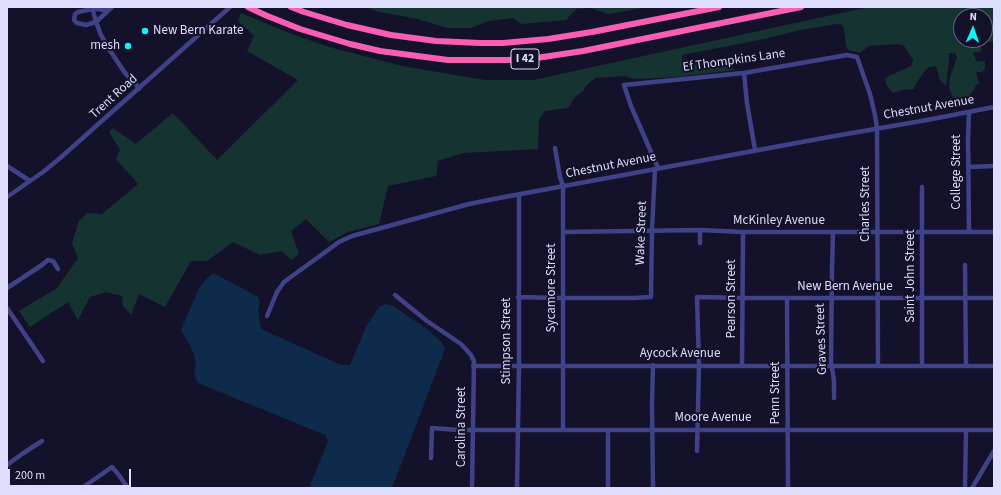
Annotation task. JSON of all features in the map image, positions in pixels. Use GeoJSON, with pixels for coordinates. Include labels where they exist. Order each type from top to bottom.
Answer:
{"type":"FeatureCollection","features":[{"type":"Feature","properties":{"kind":"highway"},"geometry":{"type":"LineString","coordinates":[[291,7],[347,25],[391,35],[436,41],[510,43],[592,32],[719,7]]}},
{"type":"Feature","properties":{"kind":"highway","name":"I 42"},"geometry":{"type":"LineString","coordinates":[[250,8],[300,29],[350,44],[380,51],[448,60],[506,60],[530,59],[583,52],[802,7]]}},
{"type":"Feature","properties":{"kind":"street","name":"Trent Road"},"geometry":{"type":"LineString","coordinates":[[7,196],[60,159],[230,7]]}},
{"type":"Feature","properties":{"kind":"street"},"geometry":{"type":"LineString","coordinates":[[93,8],[101,35],[109,49],[139,89]]}},
{"type":"Feature","properties":{"kind":"street"},"geometry":{"type":"LineString","coordinates":[[93,8],[105,10],[111,8],[96,22],[86,25],[77,23],[74,20],[75,14],[78,12],[93,8]]}},
{"type":"Feature","properties":{"kind":"street","name":"Ef Thompkins Lane"},"geometry":{"type":"LineString","coordinates":[[624,85],[744,72],[846,55]]}},
{"type":"Feature","properties":{"kind":"street","name":"Charles Street"},"geometry":{"type":"LineString","coordinates":[[846,55],[857,57],[870,94],[875,115],[878,365]]}},
{"type":"Feature","properties":{"kind":"street"},"geometry":{"type":"LineString","coordinates":[[744,72],[747,103],[755,150]]}},
{"type":"Feature","properties":{"kind":"street","name":"Wake Street"},"geometry":{"type":"LineString","coordinates":[[563,298],[651,297],[652,230],[656,169],[624,85]]}},
{"type":"Feature","properties":{"kind":"street","name":"Chestnut Avenue"},"geometry":{"type":"LineString","coordinates":[[267,316],[279,288],[284,282],[339,242],[348,238],[469,204],[518,194],[994,107]]}},
{"type":"Feature","properties":{"kind":"street","name":"College Street"},"geometry":{"type":"LineString","coordinates":[[969,112],[969,232]]}},
{"type":"Feature","properties":{"kind":"street","name":"Sycamore Street"},"geometry":{"type":"LineString","coordinates":[[555,148],[563,186],[563,430]]}},
{"type":"Feature","properties":{"kind":"street"},"geometry":{"type":"LineString","coordinates":[[7,166],[30,181]]}},
{"type":"Feature","properties":{"kind":"street"},"geometry":{"type":"LineString","coordinates":[[968,167],[994,166]]}},
{"type":"Feature","properties":{"kind":"street","name":"Saint John Street"},"geometry":{"type":"LineString","coordinates":[[922,187],[922,366]]}},
{"type":"Feature","properties":{"kind":"street","name":"Stimpson Street"},"geometry":{"type":"LineString","coordinates":[[517,488],[519,365],[518,194]]}},
{"type":"Feature","properties":{"kind":"street"},"geometry":{"type":"LineString","coordinates":[[700,230],[700,243]]}},
{"type":"Feature","properties":{"kind":"street","name":"McKinley Avenue"},"geometry":{"type":"LineString","coordinates":[[563,232],[700,230],[743,232],[994,232]]}},
{"type":"Feature","properties":{"kind":"street","name":"Pearson Street"},"geometry":{"type":"LineString","coordinates":[[742,365],[743,232]]}},
{"type":"Feature","properties":{"kind":"street","name":"Graves Street"},"geometry":{"type":"LineString","coordinates":[[833,232],[832,365],[834,398]]}},
{"type":"Feature","properties":{"kind":"street"},"geometry":{"type":"LineString","coordinates":[[7,288],[48,260],[53,261],[58,268]]}},
{"type":"Feature","properties":{"kind":"street"},"geometry":{"type":"LineString","coordinates":[[966,265],[966,366]]}},
{"type":"Feature","properties":{"kind":"street"},"geometry":{"type":"LineString","coordinates":[[395,295],[427,321],[460,344],[471,355],[474,361],[474,366]]}},
{"type":"Feature","properties":{"kind":"street"},"geometry":{"type":"LineString","coordinates":[[518,297],[563,298]]}},
{"type":"Feature","properties":{"kind":"street","name":"New Bern Avenue"},"geometry":{"type":"LineString","coordinates":[[699,365],[697,297],[994,298]]}},
{"type":"Feature","properties":{"kind":"street","name":"Penn Street"},"geometry":{"type":"LineString","coordinates":[[787,298],[788,488]]}},
{"type":"Feature","properties":{"kind":"street"},"geometry":{"type":"LineString","coordinates":[[7,308],[43,361]]}},
{"type":"Feature","properties":{"kind":"street"},"geometry":{"type":"LineString","coordinates":[[653,365],[653,488]]}},
{"type":"Feature","properties":{"kind":"street"},"geometry":{"type":"LineString","coordinates":[[697,451],[699,365]]}},
{"type":"Feature","properties":{"kind":"street","name":"Aycock Avenue"},"geometry":{"type":"LineString","coordinates":[[474,366],[994,366]]}},
{"type":"Feature","properties":{"kind":"street","name":"Carolina Street"},"geometry":{"type":"LineString","coordinates":[[472,488],[474,366]]}},
{"type":"Feature","properties":{"kind":"street","name":"Moore Avenue"},"geometry":{"type":"LineString","coordinates":[[431,458],[432,428],[458,430],[994,430]]}},
{"type":"Feature","properties":{"kind":"street"},"geometry":{"type":"LineString","coordinates":[[608,430],[608,488]]}},
{"type":"Feature","properties":{"kind":"street"},"geometry":{"type":"LineString","coordinates":[[965,488],[966,431]]}},
{"type":"Feature","properties":{"kind":"street"},"geometry":{"type":"LineString","coordinates":[[7,465],[42,441]]}},
{"type":"Feature","properties":{"kind":"street"},"geometry":{"type":"LineString","coordinates":[[972,488],[994,451]]}},
{"type":"Feature","properties":{"kind":"street"},"geometry":{"type":"LineString","coordinates":[[82,488],[112,467],[128,488]]}},
{"type":"Feature","properties":{"kind":"green space"},"geometry":{"type":"Polygon","coordinates":[[[365,7],[649,7],[608,14],[591,8],[576,9],[566,20],[521,24],[513,18],[489,21],[470,28],[447,28],[418,19],[380,12],[365,7]]]}},
{"type":"Feature","properties":{"kind":"green space"},"geometry":{"type":"Polygon","coordinates":[[[869,7],[994,7],[994,42],[993,8],[953,8],[953,48],[981,48],[982,51],[973,53],[977,62],[985,61],[985,68],[982,72],[976,72],[979,84],[976,85],[969,98],[960,105],[952,96],[949,87],[950,77],[957,57],[955,53],[949,53],[946,86],[940,80],[936,66],[929,67],[925,70],[914,89],[901,90],[894,93],[886,84],[886,78],[911,66],[913,60],[904,46],[898,44],[869,46],[860,53],[848,50],[844,29],[842,25],[837,24],[800,30],[764,39],[682,55],[682,61],[694,65],[723,66],[730,67],[735,70],[676,77],[637,79],[625,76],[595,78],[575,97],[568,108],[545,111],[539,119],[538,149],[463,153],[438,161],[436,176],[388,186],[379,224],[348,232],[329,242],[306,219],[291,231],[299,254],[291,260],[282,251],[260,255],[233,242],[207,261],[191,261],[165,307],[139,294],[131,315],[123,306],[122,296],[106,292],[90,297],[78,320],[68,302],[30,327],[19,311],[57,288],[78,258],[72,243],[79,221],[87,213],[102,214],[138,184],[116,159],[120,150],[109,132],[113,128],[136,144],[173,113],[217,160],[298,80],[247,51],[254,36],[238,21],[241,13],[289,33],[329,47],[402,66],[485,80],[533,80],[869,7]]]}},
{"type":"Feature","properties":{"kind":"water"},"geometry":{"type":"Polygon","coordinates":[[[213,273],[258,297],[260,302],[258,310],[261,329],[341,365],[350,365],[366,327],[379,307],[386,304],[393,306],[430,331],[441,342],[445,349],[392,488],[309,488],[328,441],[325,435],[198,383],[194,375],[196,361],[190,345],[181,330],[199,288],[213,273]]]}},
{"type":"Feature","properties":{"kind":"place","name":"New Bern Karate"},"geometry":{"type":"Point","coordinates":[145,31]}},
{"type":"Feature","properties":{"kind":"place","name":"mesh"},"geometry":{"type":"Point","coordinates":[128,46]}}]}
